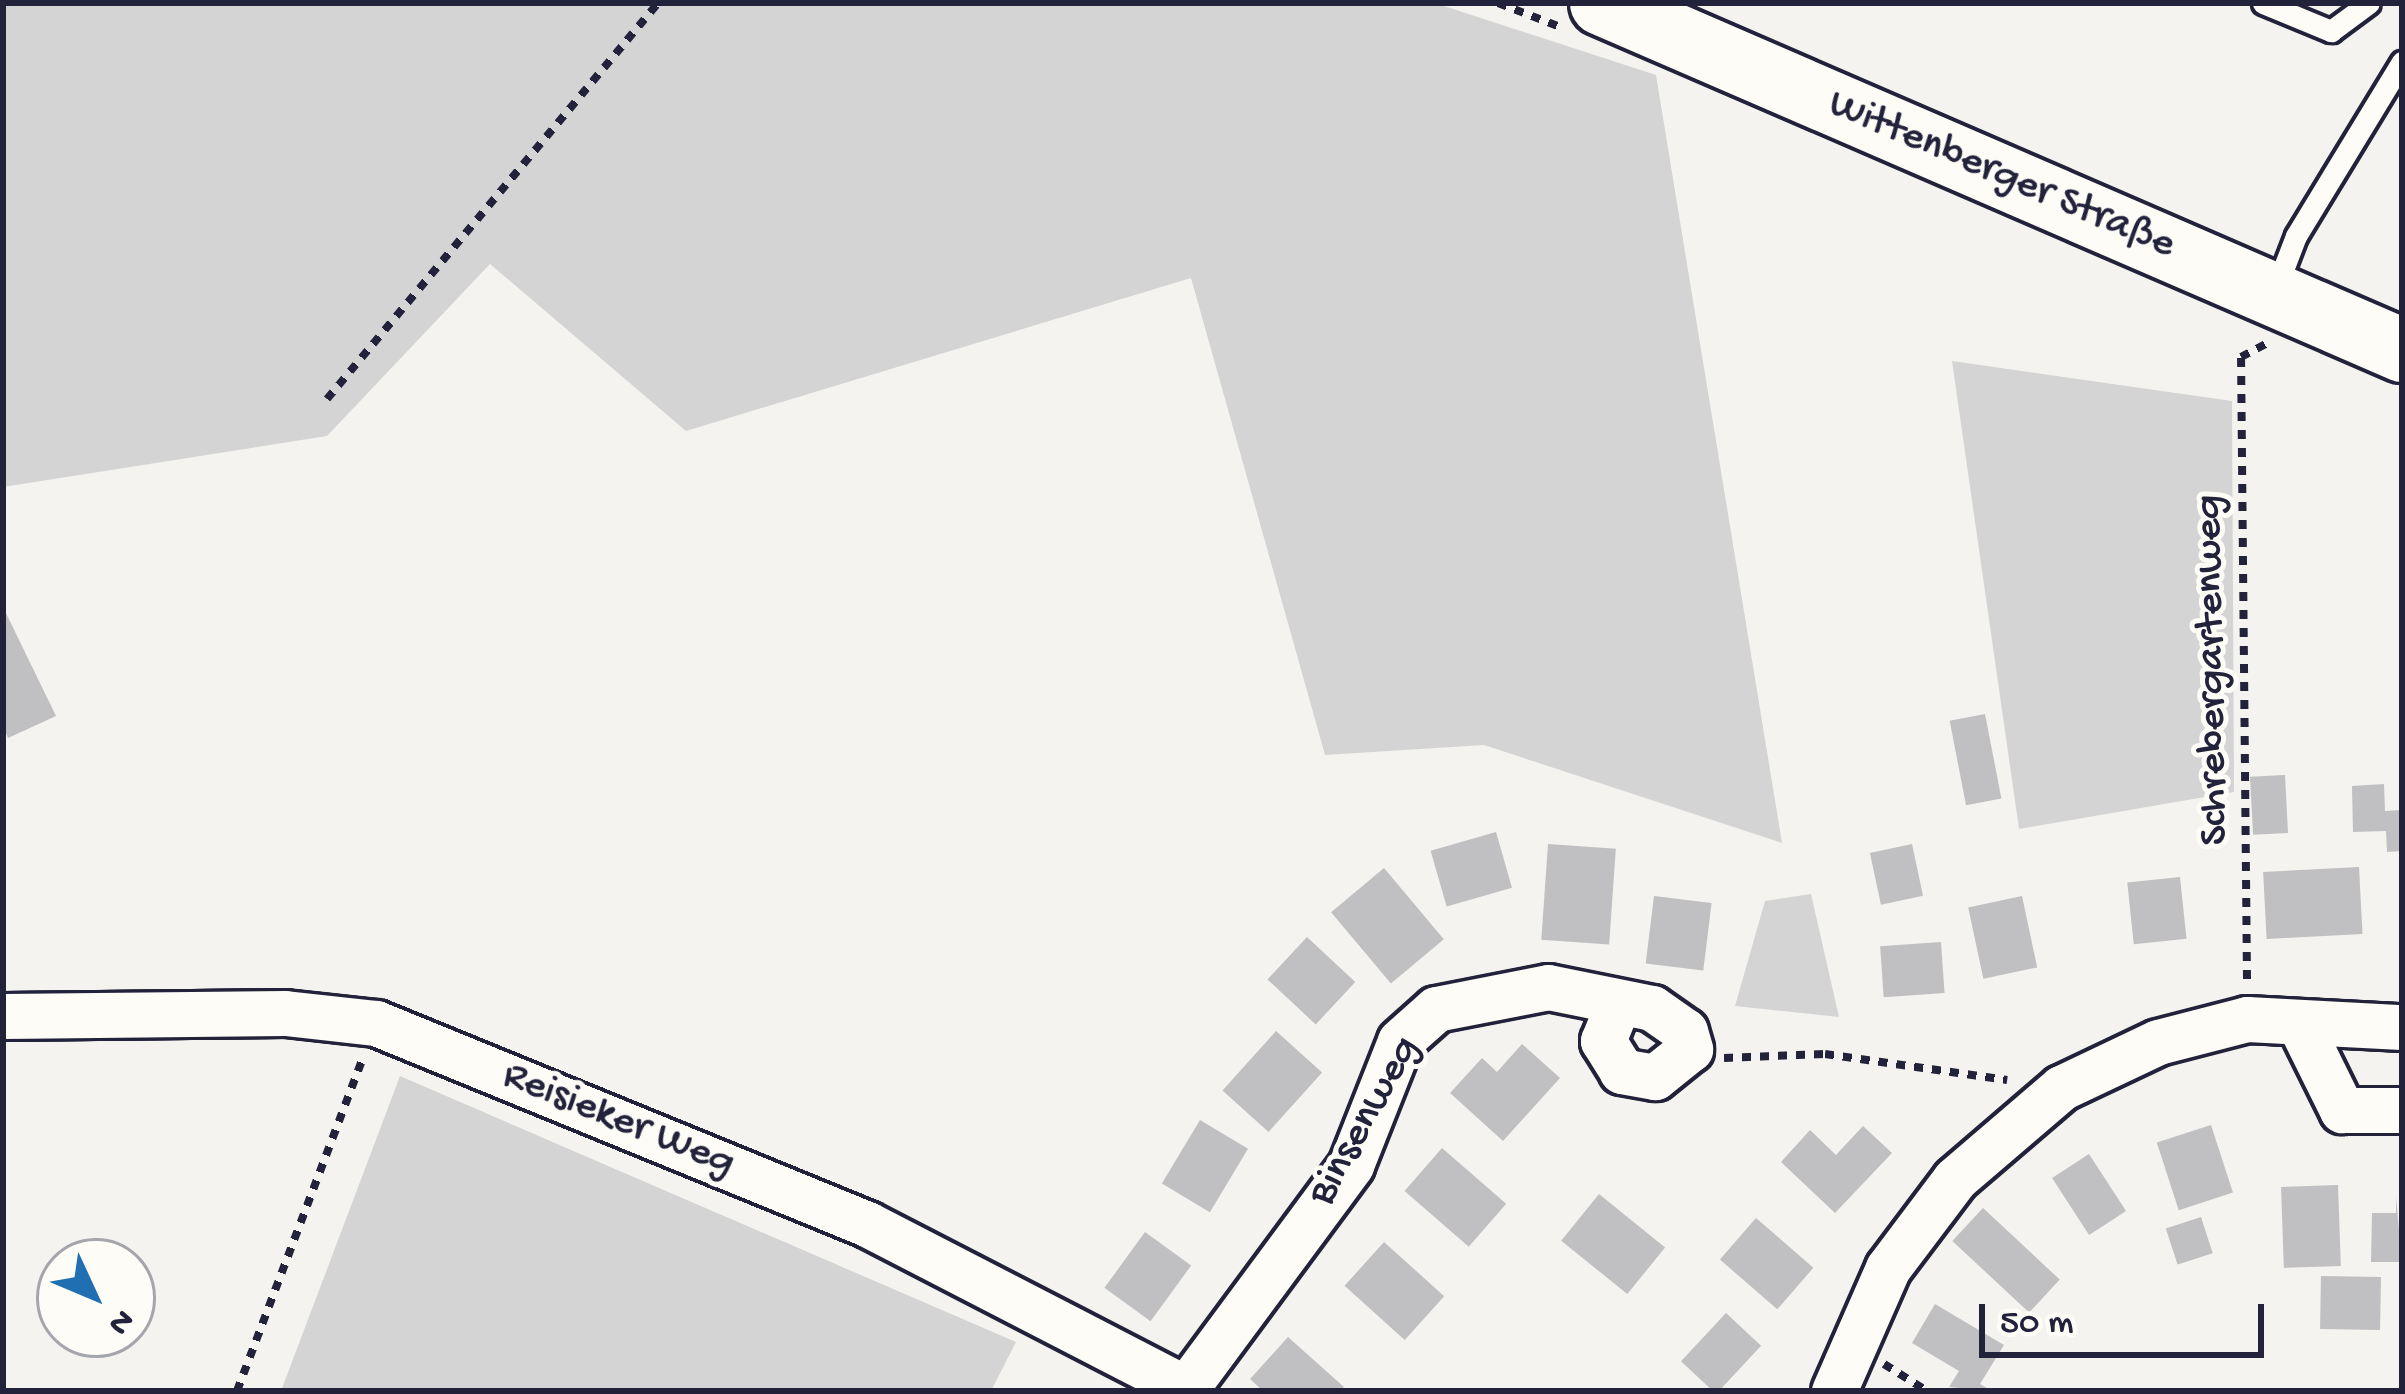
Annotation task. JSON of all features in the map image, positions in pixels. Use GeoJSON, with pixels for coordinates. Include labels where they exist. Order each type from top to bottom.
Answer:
{"type":"FeatureCollection","features":[{"type":"Feature","properties":{"kind":"main road","name":"Wittenberger Straße"},"geometry":{"type":"LineString","coordinates":[[1601,3],[2274,317],[2402,350]]}},
{"type":"Feature","properties":{"kind":"street","name":"Binsenweg"},"geometry":{"type":"LineString","coordinates":[[1189,1389],[1351,1165],[1400,1041],[1436,1009],[1548,987],[1616,1008],[1652,1008],[1685,1030],[1690,1048]]}},
{"type":"Feature","properties":{"kind":"street"},"geometry":{"type":"LineString","coordinates":[[1616,1008],[1604,1041],[1622,1071],[1655,1077],[1690,1048]]}},
{"type":"Feature","properties":{"kind":"street","name":"Reisieker Weg"},"geometry":{"type":"LineString","coordinates":[[3,1016],[285,1012],[376,1023],[867,1224],[1189,1389]]}},
{"type":"Feature","properties":{"kind":"street"},"geometry":{"type":"LineString","coordinates":[[1834,1391],[1888,1268],[1955,1179],[2061,1088],[2158,1042],[2248,1019],[2301,1027],[2402,1028]]}},
{"type":"Feature","properties":{"kind":"street"},"geometry":{"type":"LineString","coordinates":[[2301,1027],[2342,1110],[2402,1110]]}},
{"type":"Feature","properties":{"kind":"lane"},"geometry":{"type":"LineString","coordinates":[[2263,3],[2331,31],[2369,3]]}},
{"type":"Feature","properties":{"kind":"lane"},"geometry":{"type":"LineString","coordinates":[[2274,317],[2296,236],[2402,62]]}},
{"type":"Feature","properties":{"kind":"path"},"geometry":{"type":"LineString","coordinates":[[327,399],[658,3]]}},
{"type":"Feature","properties":{"kind":"path","name":"Schrebergartenweg"},"geometry":{"type":"LineString","coordinates":[[2248,1019],[2242,356],[2274,317]]}},
{"type":"Feature","properties":{"kind":"path"},"geometry":{"type":"LineString","coordinates":[[238,1391],[376,1023]]}},
{"type":"Feature","properties":{"kind":"path"},"geometry":{"type":"LineString","coordinates":[[1690,1048],[1703,1059],[1825,1054],[2061,1088]]}},
{"type":"Feature","properties":{"kind":"shaded area"},"geometry":{"type":"Polygon","coordinates":[[[3,3],[1435,3],[1656,75],[1782,843],[1484,745],[1325,755],[1191,278],[686,431],[490,264],[327,436],[3,487],[3,3]]]}},
{"type":"Feature","properties":{"kind":"shaded area"},"geometry":{"type":"Polygon","coordinates":[[[1952,361],[2232,401],[2234,792],[2019,829],[1952,361]]]}},
{"type":"Feature","properties":{"kind":"shaded area"},"geometry":{"type":"Polygon","coordinates":[[[1811,894],[1839,1017],[1735,1006],[1765,901],[1811,894]]]}},
{"type":"Feature","properties":{"kind":"shaded area"},"geometry":{"type":"Polygon","coordinates":[[[400,1076],[1016,1342],[991,1391],[281,1391],[400,1076]]]}},
{"type":"Feature","properties":{"kind":"building"},"geometry":{"type":"Polygon","coordinates":[[[3,607],[56,716],[8,738],[3,726],[3,607]]]}},
{"type":"Feature","properties":{"kind":"building"},"geometry":{"type":"Polygon","coordinates":[[[1985,714],[2001,798],[1966,805],[1950,721],[1985,714]]]}},
{"type":"Feature","properties":{"kind":"building"},"geometry":{"type":"Polygon","coordinates":[[[2285,775],[2288,833],[2253,835],[2250,777],[2285,775]]]}},
{"type":"Feature","properties":{"kind":"building"},"geometry":{"type":"Polygon","coordinates":[[[2384,784],[2385,811],[2402,810],[2402,851],[2387,852],[2386,831],[2353,832],[2352,786],[2384,784]]]}},
{"type":"Feature","properties":{"kind":"building"},"geometry":{"type":"Polygon","coordinates":[[[1496,832],[1512,888],[1447,906],[1431,851],[1496,832]]]}},
{"type":"Feature","properties":{"kind":"building"},"geometry":{"type":"Polygon","coordinates":[[[1548,844],[1616,849],[1609,945],[1541,940],[1548,844]]]}},
{"type":"Feature","properties":{"kind":"building"},"geometry":{"type":"Polygon","coordinates":[[[1912,844],[1923,896],[1881,905],[1870,853],[1912,844]]]}},
{"type":"Feature","properties":{"kind":"building"},"geometry":{"type":"Polygon","coordinates":[[[2359,867],[2363,934],[2267,939],[2263,872],[2359,867]]]}},
{"type":"Feature","properties":{"kind":"building"},"geometry":{"type":"Polygon","coordinates":[[[1384,868],[1444,939],[1391,984],[1331,912],[1384,868]]]}},
{"type":"Feature","properties":{"kind":"building"},"geometry":{"type":"Polygon","coordinates":[[[2180,877],[2186,939],[2134,944],[2127,883],[2180,877]]]}},
{"type":"Feature","properties":{"kind":"building"},"geometry":{"type":"Polygon","coordinates":[[[1654,896],[1712,903],[1703,971],[1646,963],[1654,896]]]}},
{"type":"Feature","properties":{"kind":"building"},"geometry":{"type":"Polygon","coordinates":[[[2022,896],[2037,967],[1983,979],[1968,907],[2022,896]]]}},
{"type":"Feature","properties":{"kind":"building"},"geometry":{"type":"Polygon","coordinates":[[[1307,937],[1355,982],[1316,1024],[1267,979],[1307,937]]]}},
{"type":"Feature","properties":{"kind":"building"},"geometry":{"type":"Polygon","coordinates":[[[1941,942],[1945,993],[1884,997],[1880,946],[1941,942]]]}},
{"type":"Feature","properties":{"kind":"building"},"geometry":{"type":"Polygon","coordinates":[[[1276,1031],[1322,1072],[1269,1132],[1222,1090],[1276,1031]]]}},
{"type":"Feature","properties":{"kind":"building"},"geometry":{"type":"Polygon","coordinates":[[[1522,1044],[1560,1078],[1503,1141],[1450,1093],[1482,1058],[1497,1072],[1522,1044]]]}},
{"type":"Feature","properties":{"kind":"building"},"geometry":{"type":"Polygon","coordinates":[[[1200,1120],[1248,1149],[1210,1212],[1162,1183],[1200,1120]]]}},
{"type":"Feature","properties":{"kind":"building"},"geometry":{"type":"Polygon","coordinates":[[[2211,1125],[2233,1193],[2179,1210],[2157,1143],[2211,1125]]]}},
{"type":"Feature","properties":{"kind":"building"},"geometry":{"type":"Polygon","coordinates":[[[1863,1126],[1892,1153],[1835,1213],[1781,1162],[1810,1130],[1836,1155],[1863,1126]]]}},
{"type":"Feature","properties":{"kind":"building"},"geometry":{"type":"Polygon","coordinates":[[[1442,1148],[1506,1204],[1469,1247],[1405,1191],[1442,1148]]]}},
{"type":"Feature","properties":{"kind":"building"},"geometry":{"type":"Polygon","coordinates":[[[2089,1154],[2126,1211],[2089,1235],[2052,1178],[2089,1154]]]}},
{"type":"Feature","properties":{"kind":"building"},"geometry":{"type":"Polygon","coordinates":[[[2338,1185],[2341,1266],[2284,1268],[2281,1187],[2338,1185]]]}},
{"type":"Feature","properties":{"kind":"building"},"geometry":{"type":"Polygon","coordinates":[[[1599,1194],[1665,1247],[1627,1294],[1561,1241],[1599,1194]]]}},
{"type":"Feature","properties":{"kind":"building"},"geometry":{"type":"Polygon","coordinates":[[[2396,1197],[2402,1262],[2371,1262],[2372,1213],[2396,1213],[2396,1197]]]}},
{"type":"Feature","properties":{"kind":"building"},"geometry":{"type":"Polygon","coordinates":[[[1983,1208],[2060,1280],[2029,1313],[1952,1241],[1983,1208]]]}},
{"type":"Feature","properties":{"kind":"building"},"geometry":{"type":"Polygon","coordinates":[[[2201,1217],[2213,1253],[2178,1265],[2166,1228],[2201,1217]]]}},
{"type":"Feature","properties":{"kind":"building"},"geometry":{"type":"Polygon","coordinates":[[[1756,1218],[1813,1268],[1777,1309],[1720,1260],[1756,1218]]]}},
{"type":"Feature","properties":{"kind":"building"},"geometry":{"type":"Polygon","coordinates":[[[1145,1232],[1191,1266],[1151,1321],[1104,1288],[1145,1232]]]}},
{"type":"Feature","properties":{"kind":"building"},"geometry":{"type":"Polygon","coordinates":[[[1384,1242],[1444,1296],[1405,1340],[1345,1286],[1384,1242]]]}},
{"type":"Feature","properties":{"kind":"building"},"geometry":{"type":"Polygon","coordinates":[[[2321,1276],[2381,1277],[2380,1330],[2320,1329],[2321,1276]]]}},
{"type":"Feature","properties":{"kind":"building"},"geometry":{"type":"Polygon","coordinates":[[[1935,1304],[2004,1345],[1980,1384],[1992,1391],[1949,1387],[1959,1371],[1912,1343],[1935,1304]]]}},
{"type":"Feature","properties":{"kind":"building"},"geometry":{"type":"Polygon","coordinates":[[[1726,1313],[1761,1346],[1719,1391],[1713,1391],[1681,1361],[1726,1313]]]}},
{"type":"Feature","properties":{"kind":"building"},"geometry":{"type":"Polygon","coordinates":[[[1288,1337],[1344,1387],[1340,1391],[1263,1391],[1250,1379],[1288,1337]]]}}]}
